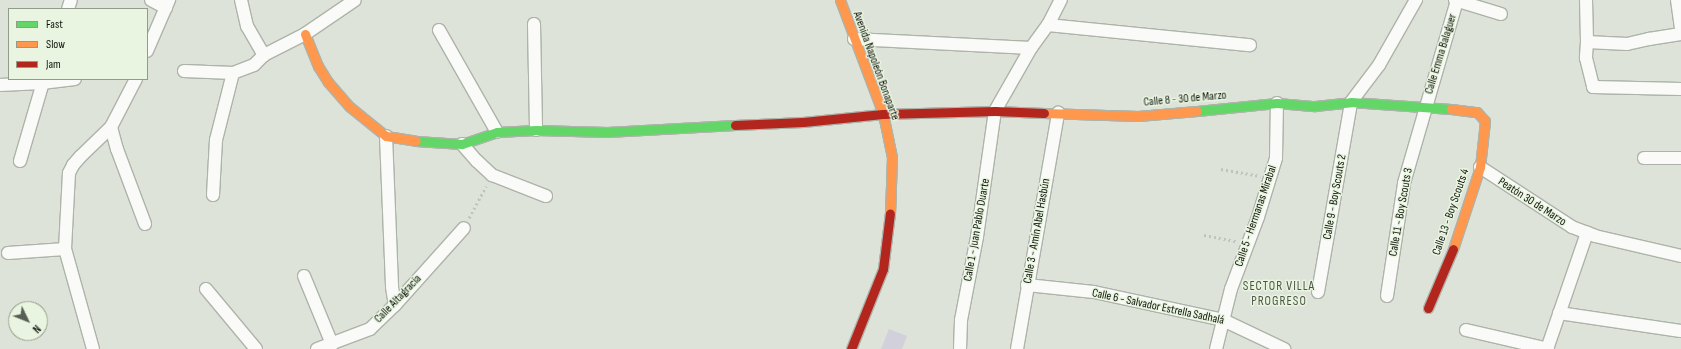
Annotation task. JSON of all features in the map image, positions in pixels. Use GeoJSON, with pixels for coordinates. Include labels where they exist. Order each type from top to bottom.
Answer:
{"type":"FeatureCollection","features":[{"type":"Feature","properties":{"kind":"street"},"geometry":{"type":"LineString","coordinates":[[148,49],[168,4],[152,0]]}},
{"type":"Feature","properties":{"kind":"street"},"geometry":{"type":"LineString","coordinates":[[241,0],[247,26],[264,55]]}},
{"type":"Feature","properties":{"kind":"street"},"geometry":{"type":"LineString","coordinates":[[184,71],[232,73],[254,65],[264,55],[305,34],[355,0]]}},
{"type":"Feature","properties":{"kind":"street","name":"Avenida Napoleón Bonaparte"},"geometry":{"type":"LineString","coordinates":[[840,0],[883,114],[892,157],[890,217],[883,269],[851,349]]}},
{"type":"Feature","properties":{"kind":"street"},"geometry":{"type":"LineString","coordinates":[[995,111],[1031,48],[1048,25],[1061,0]]}},
{"type":"Feature","properties":{"kind":"street"},"geometry":{"type":"LineString","coordinates":[[1351,102],[1379,65],[1416,0]]}},
{"type":"Feature","properties":{"kind":"street"},"geometry":{"type":"LineString","coordinates":[[1456,0],[1501,14]]}},
{"type":"Feature","properties":{"kind":"street","name":"Calle Emma Balaguer"},"geometry":{"type":"LineString","coordinates":[[1425,106],[1456,0]]}},
{"type":"Feature","properties":{"kind":"street"},"geometry":{"type":"LineString","coordinates":[[1586,0],[1586,58],[1593,87],[1681,89]]}},
{"type":"Feature","properties":{"kind":"street"},"geometry":{"type":"LineString","coordinates":[[1677,0],[1681,26]]}},
{"type":"Feature","properties":{"kind":"street"},"geometry":{"type":"LineString","coordinates":[[534,24],[536,130]]}},
{"type":"Feature","properties":{"kind":"street"},"geometry":{"type":"LineString","coordinates":[[1048,25],[1250,46]]}},
{"type":"Feature","properties":{"kind":"street"},"geometry":{"type":"LineString","coordinates":[[439,30],[497,132]]}},
{"type":"Feature","properties":{"kind":"street"},"geometry":{"type":"LineString","coordinates":[[305,34],[318,66],[328,82],[350,107],[386,136],[423,142],[462,144],[492,175],[546,196]]}},
{"type":"Feature","properties":{"kind":"street"},"geometry":{"type":"LineString","coordinates":[[1587,42],[1627,44],[1681,34]]}},
{"type":"Feature","properties":{"kind":"street"},"geometry":{"type":"LineString","coordinates":[[854,39],[1031,48]]}},
{"type":"Feature","properties":{"kind":"street"},"geometry":{"type":"LineString","coordinates":[[213,195],[216,140],[232,73]]}},
{"type":"Feature","properties":{"kind":"street"},"geometry":{"type":"LineString","coordinates":[[0,85],[59,80]]}},
{"type":"Feature","properties":{"kind":"street"},"geometry":{"type":"LineString","coordinates":[[93,349],[66,249],[69,174],[72,165],[111,127],[135,80]]}},
{"type":"Feature","properties":{"kind":"street"},"geometry":{"type":"LineString","coordinates":[[20,161],[43,81]]}},
{"type":"Feature","properties":{"kind":"street","name":"Calle 8 - 30 de Marzo"},"geometry":{"type":"LineString","coordinates":[[462,144],[497,132],[536,130],[607,132],[803,122],[883,114],[995,111],[1138,116],[1277,103],[1315,106],[1351,102],[1425,106],[1477,112],[1485,121]]}},
{"type":"Feature","properties":{"kind":"street","name":"Calle 9 - Boy Scouts 2"},"geometry":{"type":"LineString","coordinates":[[1318,292],[1351,102]]}},
{"type":"Feature","properties":{"kind":"street","name":"Calle 5 - Hermanas Mirabal"},"geometry":{"type":"LineString","coordinates":[[1216,349],[1230,289],[1258,217],[1276,158],[1277,103]]}},
{"type":"Feature","properties":{"kind":"street","name":"Calle 11 - Boy Scouts 3"},"geometry":{"type":"LineString","coordinates":[[1387,296],[1404,182],[1425,106]]}},
{"type":"Feature","properties":{"kind":"street","name":"Calle 1 - Juan Pablo Duarte"},"geometry":{"type":"LineString","coordinates":[[960,349],[961,320],[977,237],[995,111]]}},
{"type":"Feature","properties":{"kind":"street","name":"Calle 3 - Amín Abel Hasbún"},"geometry":{"type":"LineString","coordinates":[[1018,349],[1027,285],[1058,113]]}},
{"type":"Feature","properties":{"kind":"street","name":"Calle 13 - Boy Scouts 4"},"geometry":{"type":"LineString","coordinates":[[1428,308],[1456,242],[1480,167],[1485,121]]}},
{"type":"Feature","properties":{"kind":"street"},"geometry":{"type":"LineString","coordinates":[[111,127],[119,156],[145,224]]}},
{"type":"Feature","properties":{"kind":"street"},"geometry":{"type":"LineString","coordinates":[[386,136],[392,287],[395,305]]}},
{"type":"Feature","properties":{"kind":"street"},"geometry":{"type":"LineString","coordinates":[[1644,158],[1681,158]]}},
{"type":"Feature","properties":{"kind":"street","name":"Peatón 30 de Marzo"},"geometry":{"type":"LineString","coordinates":[[1480,167],[1572,227],[1587,233],[1681,256]]}},
{"type":"Feature","properties":{"kind":"street","name":"Calle Altagracia"},"geometry":{"type":"LineString","coordinates":[[317,349],[370,329],[395,305],[464,228]]}},
{"type":"Feature","properties":{"kind":"street"},"geometry":{"type":"LineString","coordinates":[[1466,330],[1547,349],[1587,233]]}},
{"type":"Feature","properties":{"kind":"street"},"geometry":{"type":"LineString","coordinates":[[8,253],[66,249]]}},
{"type":"Feature","properties":{"kind":"street"},"geometry":{"type":"LineString","coordinates":[[304,276],[332,344]]}},
{"type":"Feature","properties":{"kind":"street","name":"Calle 6 - Salvador Estrella Sadhalá"},"geometry":{"type":"LineString","coordinates":[[1027,285],[1094,292],[1223,320],[1284,349]]}},
{"type":"Feature","properties":{"kind":"street"},"geometry":{"type":"LineString","coordinates":[[206,289],[256,349]]}},
{"type":"Feature","properties":{"kind":"street"},"geometry":{"type":"LineString","coordinates":[[1559,313],[1681,331]]}},
{"type":"Feature","properties":{"kind":"path"},"geometry":{"type":"LineString","coordinates":[[1221,169],[1270,177]]}},
{"type":"Feature","properties":{"kind":"path"},"geometry":{"type":"LineString","coordinates":[[464,228],[492,175]]}},
{"type":"Feature","properties":{"kind":"path"},"geometry":{"type":"LineString","coordinates":[[1204,235],[1248,244]]}},
{"type":"Feature","properties":{"kind":"building"},"geometry":{"type":"Polygon","coordinates":[[[889,329],[907,336],[902,349],[881,349],[889,329]]]}},
{"type":"Feature","properties":{"kind":"traffic: fast"},"geometry":{"type":"LineString","coordinates":[[1197,111],[1277,103],[1315,106],[1351,102],[1451,109]]}},
{"type":"Feature","properties":{"kind":"traffic: fast"},"geometry":{"type":"LineString","coordinates":[[416,141],[462,144],[497,132],[536,130],[607,132],[735,125]]}},
{"type":"Feature","properties":{"kind":"traffic: slow"},"geometry":{"type":"LineString","coordinates":[[840,0],[883,114],[892,157],[890,213]]}},
{"type":"Feature","properties":{"kind":"traffic: slow"},"geometry":{"type":"LineString","coordinates":[[305,34],[318,66],[328,82],[350,107],[386,136],[416,141]]}},
{"type":"Feature","properties":{"kind":"traffic: slow"},"geometry":{"type":"LineString","coordinates":[[1451,109],[1477,112],[1485,121],[1480,167],[1453,249]]}},
{"type":"Feature","properties":{"kind":"traffic: slow"},"geometry":{"type":"LineString","coordinates":[[1044,113],[1138,116],[1197,111]]}},
{"type":"Feature","properties":{"kind":"traffic: jam"},"geometry":{"type":"LineString","coordinates":[[735,125],[803,122],[883,114],[995,111],[1044,113]]}},
{"type":"Feature","properties":{"kind":"traffic: jam"},"geometry":{"type":"LineString","coordinates":[[851,349],[883,269],[890,213]]}},
{"type":"Feature","properties":{"kind":"traffic: jam"},"geometry":{"type":"LineString","coordinates":[[1428,308],[1453,249]]}},
{"type":"Feature","properties":{"kind":"district","name":"SECTOR VILLA PROGRESO"},"geometry":{"type":"Point","coordinates":[1279,294]}}]}
